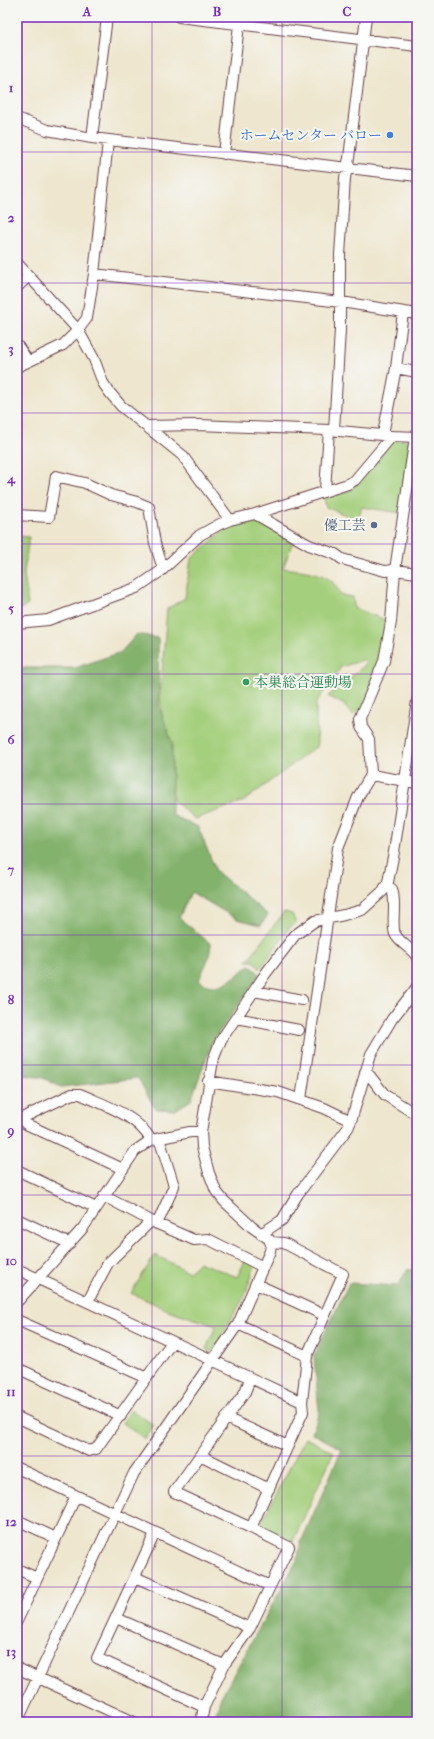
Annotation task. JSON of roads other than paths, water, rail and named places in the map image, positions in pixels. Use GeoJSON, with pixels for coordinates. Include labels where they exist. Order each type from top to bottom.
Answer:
{"type":"FeatureCollection","features":[{"type":"Feature","properties":{"kind":"street"},"geometry":{"type":"LineString","coordinates":[[92,138],[107,17]]}},
{"type":"Feature","properties":{"kind":"street"},"geometry":{"type":"LineString","coordinates":[[179,17],[417,46]]}},
{"type":"Feature","properties":{"kind":"street"},"geometry":{"type":"LineString","coordinates":[[325,490],[341,302],[339,287],[340,255],[347,168],[350,158],[366,17]]}},
{"type":"Feature","properties":{"kind":"street"},"geometry":{"type":"LineString","coordinates":[[224,154],[240,25]]}},
{"type":"Feature","properties":{"kind":"street"},"geometry":{"type":"LineString","coordinates":[[17,118],[47,130],[108,141],[417,176]]}},
{"type":"Feature","properties":{"kind":"street"},"geometry":{"type":"LineString","coordinates":[[17,367],[63,345],[78,330],[87,318],[94,274],[108,141]]}},
{"type":"Feature","properties":{"kind":"street"},"geometry":{"type":"LineString","coordinates":[[17,263],[78,330],[94,359],[103,383],[110,393],[121,406],[182,455],[230,520]]}},
{"type":"Feature","properties":{"kind":"street"},"geometry":{"type":"LineString","coordinates":[[94,274],[341,302],[417,314]]}},
{"type":"Feature","properties":{"kind":"street"},"geometry":{"type":"LineString","coordinates":[[17,287],[29,276]]}},
{"type":"Feature","properties":{"kind":"street"},"geometry":{"type":"LineString","coordinates":[[17,623],[48,620],[136,588],[163,569],[200,535],[230,520],[255,514],[352,482],[387,435],[403,312]]}},
{"type":"Feature","properties":{"kind":"street"},"geometry":{"type":"LineString","coordinates":[[17,346],[28,361]]}},
{"type":"Feature","properties":{"kind":"street"},"geometry":{"type":"LineString","coordinates":[[396,368],[417,372]]}},
{"type":"Feature","properties":{"kind":"street"},"geometry":{"type":"LineString","coordinates":[[146,426],[198,425],[331,430],[416,437],[395,570],[391,622],[384,661],[360,719],[360,727],[369,739],[372,775],[358,797],[338,848],[301,1099]]}},
{"type":"Feature","properties":{"kind":"street"},"geometry":{"type":"LineString","coordinates":[[17,515],[49,517],[56,476],[85,482],[110,495],[137,502],[149,507],[155,544],[163,569]]}},
{"type":"Feature","properties":{"kind":"street"},"geometry":{"type":"LineString","coordinates":[[255,514],[309,545],[335,554],[342,559],[385,572],[395,570],[417,572]]}},
{"type":"Feature","properties":{"kind":"street"},"geometry":{"type":"LineString","coordinates":[[252,1528],[303,1412],[302,1402],[306,1356],[343,1274],[284,1243],[270,1242],[242,1219],[216,1191],[202,1147],[201,1132],[212,1060],[221,1040],[254,991],[295,935],[315,921],[344,916],[362,910],[371,903],[386,886],[394,852],[417,701]]}},
{"type":"Feature","properties":{"kind":"street"},"geometry":{"type":"LineString","coordinates":[[372,775],[417,783]]}},
{"type":"Feature","properties":{"kind":"street"},"geometry":{"type":"LineString","coordinates":[[386,886],[392,889],[395,895],[395,933],[401,941],[414,951],[417,958]]}},
{"type":"Feature","properties":{"kind":"street"},"geometry":{"type":"LineString","coordinates":[[415,990],[417,1003]]}},
{"type":"Feature","properties":{"kind":"street"},"geometry":{"type":"LineString","coordinates":[[261,1234],[282,1220],[298,1194],[348,1128],[352,1121],[371,1054],[384,1030],[415,990]]}},
{"type":"Feature","properties":{"kind":"street"},"geometry":{"type":"LineString","coordinates":[[254,991],[302,1000]]}},
{"type":"Feature","properties":{"kind":"street"},"geometry":{"type":"LineString","coordinates":[[236,1018],[299,1030]]}},
{"type":"Feature","properties":{"kind":"street"},"geometry":{"type":"LineString","coordinates":[[365,1072],[370,1076],[385,1096],[417,1115]]}},
{"type":"Feature","properties":{"kind":"street"},"geometry":{"type":"LineString","coordinates":[[208,1081],[278,1092],[301,1099],[352,1121]]}},
{"type":"Feature","properties":{"kind":"street"},"geometry":{"type":"LineString","coordinates":[[88,1301],[108,1263],[154,1223],[174,1186],[155,1139],[130,1118],[80,1094],[72,1094],[20,1120],[123,1169]]}},
{"type":"Feature","properties":{"kind":"street"},"geometry":{"type":"LineString","coordinates":[[17,1302],[70,1244],[135,1151],[155,1139],[201,1132]]}},
{"type":"Feature","properties":{"kind":"street"},"geometry":{"type":"LineString","coordinates":[[17,1170],[96,1208]]}},
{"type":"Feature","properties":{"kind":"street"},"geometry":{"type":"LineString","coordinates":[[104,1196],[154,1223],[194,1240],[208,1239],[263,1267]]}},
{"type":"Feature","properties":{"kind":"street"},"geometry":{"type":"LineString","coordinates":[[17,1219],[70,1244]]}},
{"type":"Feature","properties":{"kind":"street"},"geometry":{"type":"LineString","coordinates":[[19,1721],[114,1513],[134,1473],[238,1324],[270,1250],[270,1242]]}},
{"type":"Feature","properties":{"kind":"street"},"geometry":{"type":"LineString","coordinates":[[17,1269],[302,1402]]}},
{"type":"Feature","properties":{"kind":"street"},"geometry":{"type":"LineString","coordinates":[[256,1284],[324,1315]]}},
{"type":"Feature","properties":{"kind":"street"},"geometry":{"type":"LineString","coordinates":[[17,1320],[147,1378]]}},
{"type":"Feature","properties":{"kind":"street"},"geometry":{"type":"LineString","coordinates":[[238,1324],[306,1356]]}},
{"type":"Feature","properties":{"kind":"street"},"geometry":{"type":"LineString","coordinates":[[17,1417],[89,1451],[96,1449],[121,1416],[172,1342]]}},
{"type":"Feature","properties":{"kind":"street"},"geometry":{"type":"LineString","coordinates":[[17,1368],[121,1416]]}},
{"type":"Feature","properties":{"kind":"street"},"geometry":{"type":"LineString","coordinates":[[201,1722],[204,1707],[224,1665],[250,1628],[289,1547],[174,1492],[245,1392],[250,1379]]}},
{"type":"Feature","properties":{"kind":"street"},"geometry":{"type":"LineString","coordinates":[[226,1418],[288,1446]]}},
{"type":"Feature","properties":{"kind":"street"},"geometry":{"type":"LineString","coordinates":[[200,1455],[269,1489]]}},
{"type":"Feature","properties":{"kind":"street"},"geometry":{"type":"LineString","coordinates":[[17,1468],[270,1586]]}},
{"type":"Feature","properties":{"kind":"street"},"geometry":{"type":"LineString","coordinates":[[17,1619],[76,1496]]}},
{"type":"Feature","properties":{"kind":"street"},"geometry":{"type":"LineString","coordinates":[[17,1520],[56,1538]]}},
{"type":"Feature","properties":{"kind":"street"},"geometry":{"type":"LineString","coordinates":[[155,1533],[97,1658],[204,1707]]}},
{"type":"Feature","properties":{"kind":"street"},"geometry":{"type":"LineString","coordinates":[[17,1569],[37,1578]]}},
{"type":"Feature","properties":{"kind":"street"},"geometry":{"type":"LineString","coordinates":[[135,1577],[250,1628]]}},
{"type":"Feature","properties":{"kind":"street"},"geometry":{"type":"LineString","coordinates":[[116,1618],[224,1665]]}},
{"type":"Feature","properties":{"kind":"street"},"geometry":{"type":"LineString","coordinates":[[17,1668],[134,1722]]}},
{"type":"Feature","properties":{"kind":"place","name":"ホームセンター バロー"},"geometry":{"type":"Point","coordinates":[390,135]}},
{"type":"Feature","properties":{"kind":"place","name":"優工芸"},"geometry":{"type":"Point","coordinates":[374,525]}},
{"type":"Feature","properties":{"kind":"place","name":"本巣総合運動場"},"geometry":{"type":"Point","coordinates":[246,682]}}]}
